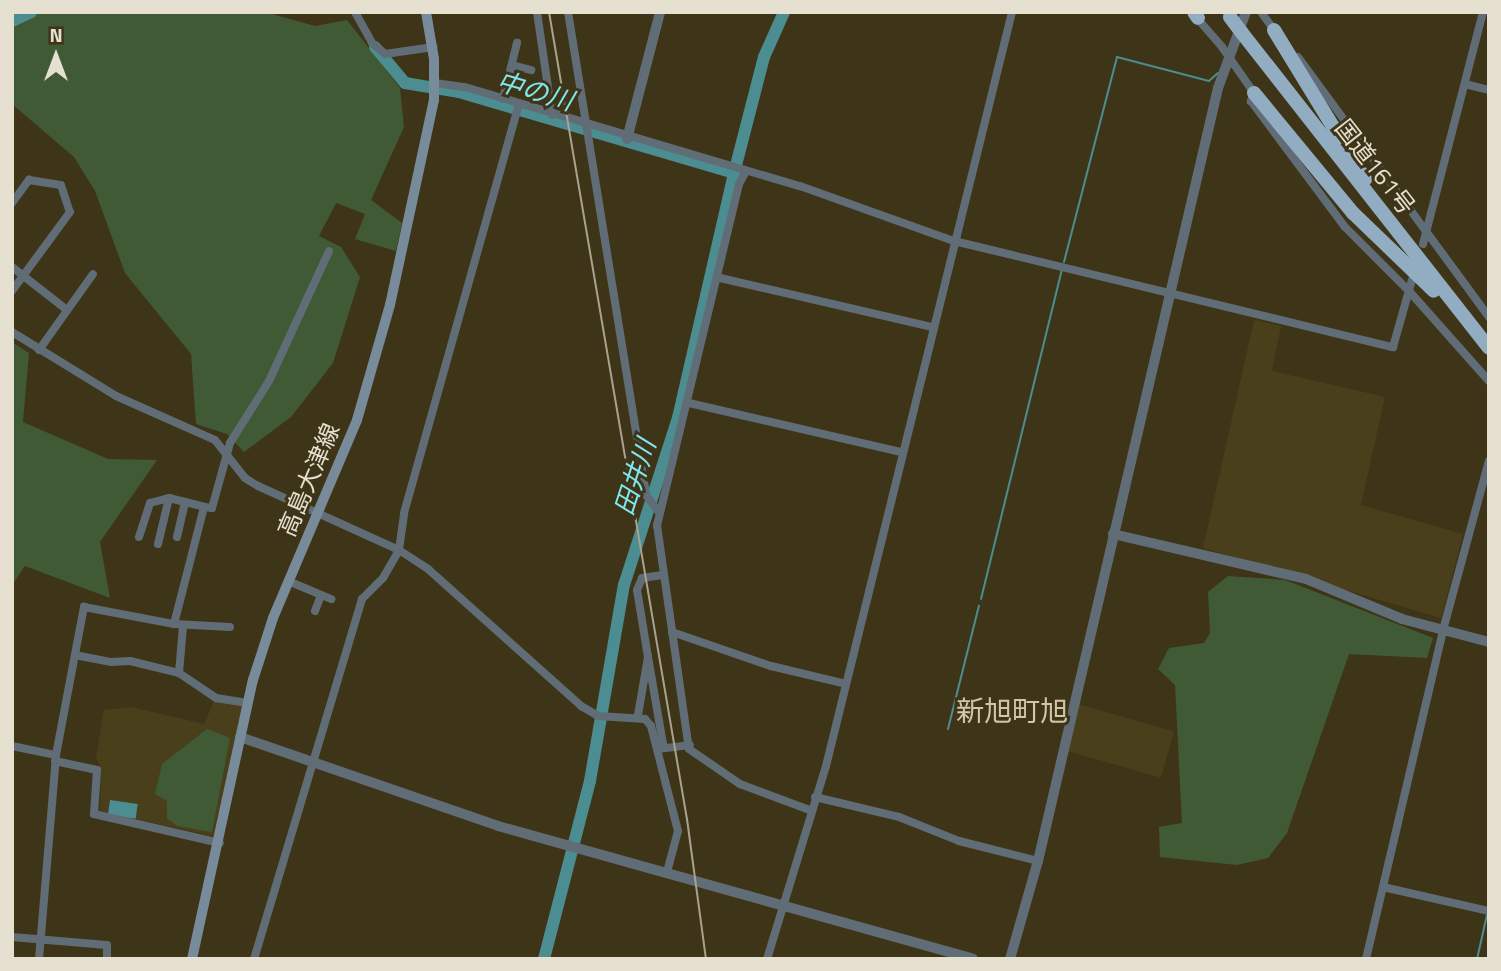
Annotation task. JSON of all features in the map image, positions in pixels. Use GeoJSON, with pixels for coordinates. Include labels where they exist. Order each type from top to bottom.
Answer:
{"type":"FeatureCollection","features":[{"type":"Feature","properties":{"kind":"highway","name":"国道161号"},"geometry":{"type":"LineString","coordinates":[[1229,14],[1489,348]]}},
{"type":"Feature","properties":{"kind":"highway"},"geometry":{"type":"LineString","coordinates":[[1274,30],[1370,187],[1473,328]]}},
{"type":"Feature","properties":{"kind":"highway"},"geometry":{"type":"LineString","coordinates":[[1254,93],[1368,229],[1473,328]]}},
{"type":"Feature","properties":{"kind":"main road","name":"高島大津線"},"geometry":{"type":"LineString","coordinates":[[192,959],[220,843],[248,703],[288,581],[357,420],[375,360],[435,86],[433,47],[426,12]]}},
{"type":"Feature","properties":{"kind":"street"},"geometry":{"type":"LineString","coordinates":[[355,12],[372,43],[385,54],[433,47]]}},
{"type":"Feature","properties":{"kind":"street"},"geometry":{"type":"LineString","coordinates":[[537,12],[552,115]]}},
{"type":"Feature","properties":{"kind":"street"},"geometry":{"type":"LineString","coordinates":[[568,12],[583,125],[649,498],[657,510]]}},
{"type":"Feature","properties":{"kind":"street"},"geometry":{"type":"LineString","coordinates":[[627,139],[660,12]]}},
{"type":"Feature","properties":{"kind":"street"},"geometry":{"type":"LineString","coordinates":[[767,959],[846,684],[901,452],[1012,12]]}},
{"type":"Feature","properties":{"kind":"street"},"geometry":{"type":"LineString","coordinates":[[1010,959],[1038,861],[1170,292],[1228,61],[1246,12]]}},
{"type":"Feature","properties":{"kind":"street"},"geometry":{"type":"LineString","coordinates":[[1261,12],[1427,229],[1489,317]]}},
{"type":"Feature","properties":{"kind":"street"},"geometry":{"type":"LineString","coordinates":[[1423,244],[1465,84],[1480,13]]}},
{"type":"Feature","properties":{"kind":"street"},"geometry":{"type":"LineString","coordinates":[[1193,14],[1254,93],[1251,101],[1345,227],[1409,291],[1489,381]]}},
{"type":"Feature","properties":{"kind":"street"},"geometry":{"type":"LineString","coordinates":[[503,99],[517,43]]}},
{"type":"Feature","properties":{"kind":"street"},"geometry":{"type":"LineString","coordinates":[[512,65],[531,70]]}},
{"type":"Feature","properties":{"kind":"street"},"geometry":{"type":"LineString","coordinates":[[1465,84],[1489,90]]}},
{"type":"Feature","properties":{"kind":"street"},"geometry":{"type":"LineString","coordinates":[[435,86],[503,99],[627,139],[746,171],[954,241],[1393,347],[1412,280]]}},
{"type":"Feature","properties":{"kind":"street"},"geometry":{"type":"LineString","coordinates":[[254,959],[362,599],[383,578],[399,550],[404,513],[519,104]]}},
{"type":"Feature","properties":{"kind":"street"},"geometry":{"type":"LineString","coordinates":[[746,171],[739,184],[720,278],[689,403],[657,510],[663,575],[690,745],[699,760],[733,775],[740,784],[810,810]]}},
{"type":"Feature","properties":{"kind":"street"},"geometry":{"type":"LineString","coordinates":[[12,203],[29,180],[61,186],[70,205],[70,212],[12,291]]}},
{"type":"Feature","properties":{"kind":"street"},"geometry":{"type":"LineString","coordinates":[[139,537],[146,508],[169,498],[212,508],[227,452],[269,381],[329,251]]}},
{"type":"Feature","properties":{"kind":"street"},"geometry":{"type":"LineString","coordinates":[[12,267],[68,310]]}},
{"type":"Feature","properties":{"kind":"street"},"geometry":{"type":"LineString","coordinates":[[39,350],[93,274]]}},
{"type":"Feature","properties":{"kind":"street"},"geometry":{"type":"LineString","coordinates":[[720,278],[932,327]]}},
{"type":"Feature","properties":{"kind":"street"},"geometry":{"type":"LineString","coordinates":[[12,332],[116,396],[215,440],[245,478],[399,550],[428,569],[564,692],[598,716],[638,715],[651,726],[678,831],[667,872]]}},
{"type":"Feature","properties":{"kind":"street"},"geometry":{"type":"LineString","coordinates":[[689,403],[901,452]]}},
{"type":"Feature","properties":{"kind":"street"},"geometry":{"type":"LineString","coordinates":[[1366,959],[1443,630],[1489,461]]}},
{"type":"Feature","properties":{"kind":"street"},"geometry":{"type":"LineString","coordinates":[[158,544],[169,498]]}},
{"type":"Feature","properties":{"kind":"street"},"geometry":{"type":"LineString","coordinates":[[177,537],[185,502]]}},
{"type":"Feature","properties":{"kind":"street"},"geometry":{"type":"LineString","coordinates":[[178,673],[179,625],[204,506]]}},
{"type":"Feature","properties":{"kind":"street"},"geometry":{"type":"LineString","coordinates":[[1113,534],[1306,579],[1402,619],[1489,642]]}},
{"type":"Feature","properties":{"kind":"street"},"geometry":{"type":"LineString","coordinates":[[658,749],[663,744],[637,590],[642,578],[663,575]]}},
{"type":"Feature","properties":{"kind":"street"},"geometry":{"type":"LineString","coordinates":[[288,581],[331,599]]}},
{"type":"Feature","properties":{"kind":"street"},"geometry":{"type":"LineString","coordinates":[[315,611],[321,595]]}},
{"type":"Feature","properties":{"kind":"street"},"geometry":{"type":"LineString","coordinates":[[39,959],[56,758],[84,607],[179,625],[230,627]]}},
{"type":"Feature","properties":{"kind":"street"},"geometry":{"type":"LineString","coordinates":[[672,632],[771,666],[846,684]]}},
{"type":"Feature","properties":{"kind":"street"},"geometry":{"type":"LineString","coordinates":[[75,655],[111,663],[130,661],[178,673],[216,698],[248,703]]}},
{"type":"Feature","properties":{"kind":"street"},"geometry":{"type":"LineString","coordinates":[[638,715],[648,657]]}},
{"type":"Feature","properties":{"kind":"street"},"geometry":{"type":"LineString","coordinates":[[240,737],[573,847],[784,903],[957,957],[973,959]]}},
{"type":"Feature","properties":{"kind":"street"},"geometry":{"type":"LineString","coordinates":[[658,749],[690,745]]}},
{"type":"Feature","properties":{"kind":"street"},"geometry":{"type":"LineString","coordinates":[[12,746],[97,770],[94,814],[220,843]]}},
{"type":"Feature","properties":{"kind":"street"},"geometry":{"type":"LineString","coordinates":[[815,797],[890,814],[959,841],[1038,861]]}},
{"type":"Feature","properties":{"kind":"street"},"geometry":{"type":"LineString","coordinates":[[1383,887],[1489,911]]}},
{"type":"Feature","properties":{"kind":"street"},"geometry":{"type":"LineString","coordinates":[[12,936],[107,945],[107,959]]}},
{"type":"Feature","properties":{"kind":"shaded area"},"geometry":{"type":"Polygon","coordinates":[[[1254,320],[1281,326],[1272,371],[1385,397],[1361,505],[1463,534],[1441,618],[1203,548],[1254,320]]]}},
{"type":"Feature","properties":{"kind":"shaded area"},"geometry":{"type":"Polygon","coordinates":[[[214,701],[243,706],[217,837],[100,811],[101,768],[96,758],[104,710],[131,707],[204,724],[214,701]]]}},
{"type":"Feature","properties":{"kind":"shaded area"},"geometry":{"type":"Polygon","coordinates":[[[1078,704],[1174,732],[1161,778],[1065,750],[1078,704]]]}},
{"type":"Feature","properties":{"kind":"green space"},"geometry":{"type":"Polygon","coordinates":[[[12,12],[265,12],[315,26],[347,20],[400,88],[404,127],[371,200],[402,223],[396,251],[355,239],[365,214],[336,203],[319,236],[341,247],[360,277],[333,363],[291,417],[244,452],[227,434],[196,424],[191,354],[125,273],[95,191],[74,157],[12,104],[12,12]]]}},
{"type":"Feature","properties":{"kind":"green space"},"geometry":{"type":"Polygon","coordinates":[[[12,342],[29,353],[23,422],[108,459],[157,460],[100,542],[110,598],[25,566],[12,585],[12,342]]]}},
{"type":"Feature","properties":{"kind":"green space"},"geometry":{"type":"Polygon","coordinates":[[[1228,576],[1285,580],[1433,638],[1427,658],[1349,654],[1287,833],[1268,858],[1237,865],[1160,857],[1159,827],[1182,823],[1175,685],[1158,669],[1169,648],[1204,643],[1210,633],[1208,592],[1228,576]]]}},
{"type":"Feature","properties":{"kind":"green space"},"geometry":{"type":"Polygon","coordinates":[[[207,729],[230,738],[212,832],[177,826],[167,818],[167,801],[155,794],[162,764],[207,729]]]}},
{"type":"Feature","properties":{"kind":"water"},"geometry":{"type":"Polygon","coordinates":[[[110,800],[138,804],[136,819],[108,815],[110,800]]]}},
{"type":"Feature","properties":{"kind":"waterway","name":"中の川"},"geometry":{"type":"LineString","coordinates":[[12,21],[31,12]]}},
{"type":"Feature","properties":{"kind":"waterway","name":"田井川"},"geometry":{"type":"LineString","coordinates":[[544,959],[590,781],[624,585],[678,418],[734,173],[764,57],[784,12]]}},
{"type":"Feature","properties":{"kind":"waterway","name":"中の川"},"geometry":{"type":"LineString","coordinates":[[375,47],[405,83],[459,92],[734,173]]}},
{"type":"Feature","properties":{"kind":"waterway"},"geometry":{"type":"LineString","coordinates":[[1064,262],[1117,57],[1209,81],[1218,73]]}},
{"type":"Feature","properties":{"kind":"waterway"},"geometry":{"type":"LineString","coordinates":[[981,599],[1062,270]]}},
{"type":"Feature","properties":{"kind":"waterway"},"geometry":{"type":"LineString","coordinates":[[948,729],[979,606]]}},
{"type":"Feature","properties":{"kind":"waterway"},"geometry":{"type":"LineString","coordinates":[[1477,959],[1487,915]]}},
{"type":"Feature","properties":{"kind":"railway"},"geometry":{"type":"LineString","coordinates":[[549,12],[687,819],[706,959]]}},
{"type":"Feature","properties":{"kind":"district","name":"新旭町旭"},"geometry":{"type":"Point","coordinates":[1012,711]}}]}
